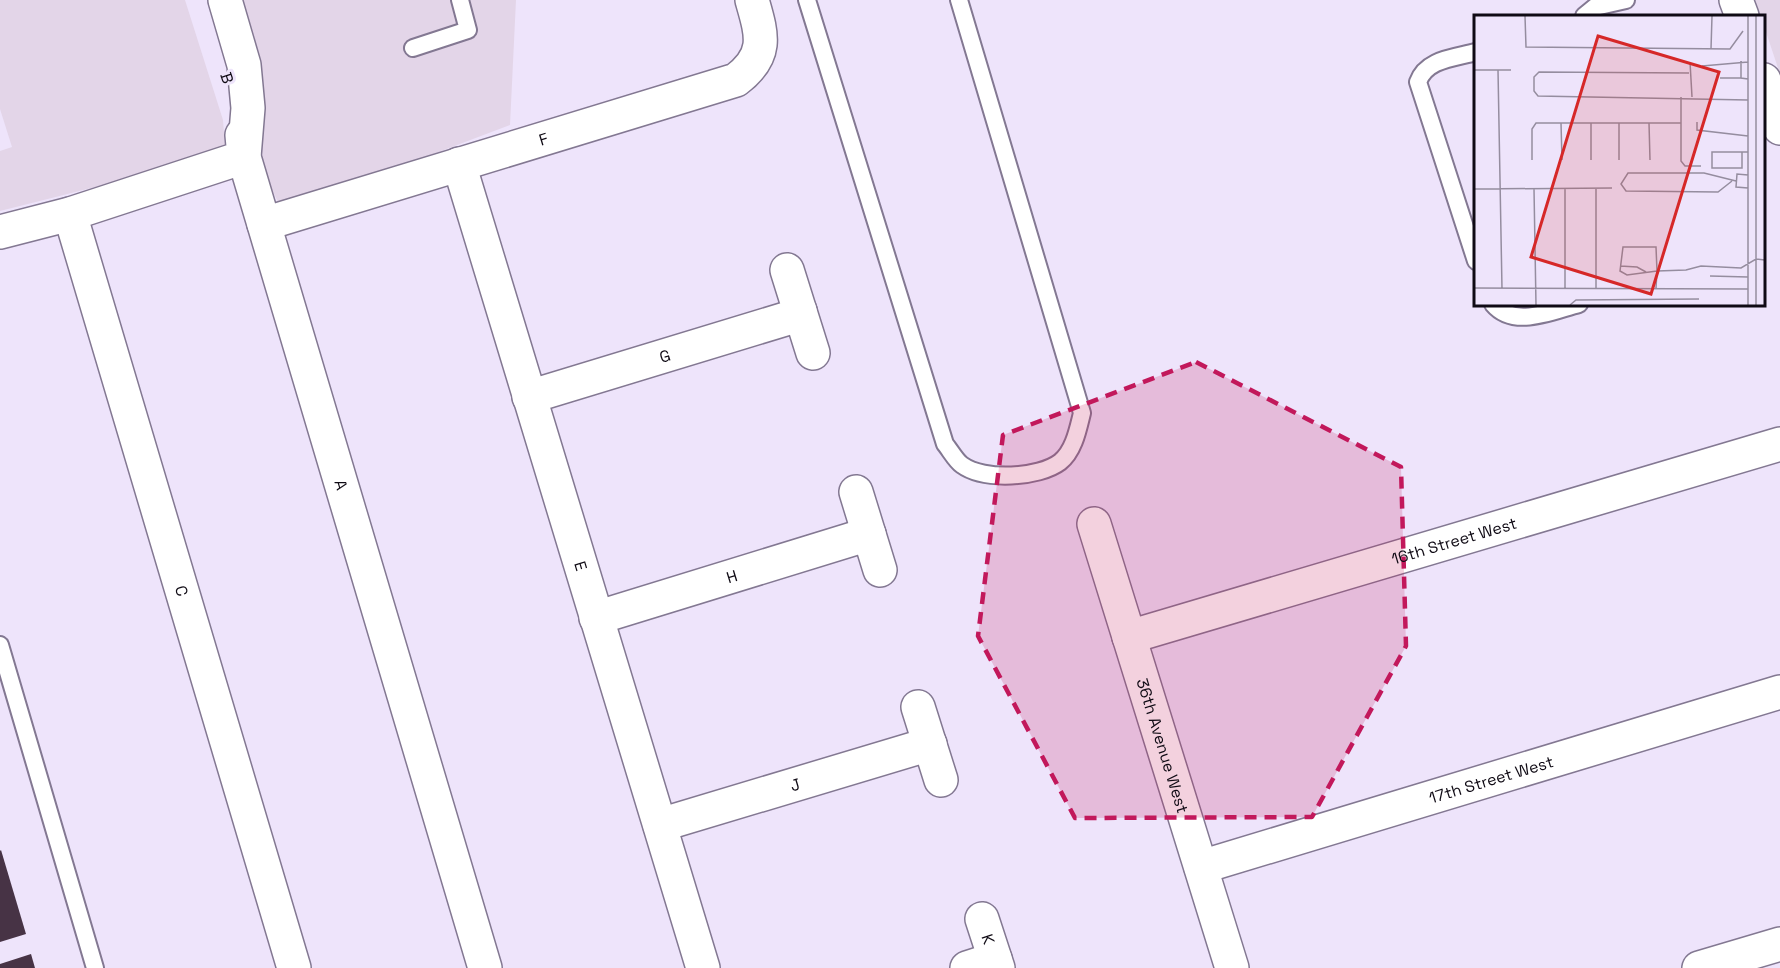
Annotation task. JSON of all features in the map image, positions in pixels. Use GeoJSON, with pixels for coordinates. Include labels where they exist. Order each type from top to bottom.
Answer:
{"type":"FeatureCollection","features":[{"type":"Feature","properties":{"kind":"street","name":"B"},"geometry":{"type":"LineString","coordinates":[[203,0],[240,116],[244,158]]}},
{"type":"Feature","properties":{"kind":"street","name":"A"},"geometry":{"type":"LineString","coordinates":[[225,0],[244,65],[248,108],[244,158],[484,968]]}},
{"type":"Feature","properties":{"kind":"street","name":"F"},"geometry":{"type":"LineString","coordinates":[[264,224],[736,80],[750,69],[759,54],[762,38],[752,0]]}},
{"type":"Feature","properties":{"kind":"street"},"geometry":{"type":"LineString","coordinates":[[1736,0],[1742,15]]}},
{"type":"Feature","properties":{"kind":"street"},"geometry":{"type":"LineString","coordinates":[[1765,83],[1780,128]]}},
{"type":"Feature","properties":{"kind":"street"},"geometry":{"type":"LineString","coordinates":[[0,232],[69,214],[244,158]]}},
{"type":"Feature","properties":{"kind":"street","name":"E"},"geometry":{"type":"LineString","coordinates":[[459,164],[703,968]]}},
{"type":"Feature","properties":{"kind":"street","name":"C"},"geometry":{"type":"LineString","coordinates":[[69,214],[294,968]]}},
{"type":"Feature","properties":{"kind":"street"},"geometry":{"type":"LineString","coordinates":[[787,270],[813,353]]}},
{"type":"Feature","properties":{"kind":"street","name":"G"},"geometry":{"type":"LineString","coordinates":[[529,398],[792,316],[800,311]]}},
{"type":"Feature","properties":{"kind":"street","name":"16th Street West"},"geometry":{"type":"LineString","coordinates":[[1129,638],[1780,444]]}},
{"type":"Feature","properties":{"kind":"street"},"geometry":{"type":"LineString","coordinates":[[856,492],[880,570]]}},
{"type":"Feature","properties":{"kind":"street","name":"36th Avenue West"},"geometry":{"type":"LineString","coordinates":[[1094,524],[1232,968]]}},
{"type":"Feature","properties":{"kind":"street","name":"H"},"geometry":{"type":"LineString","coordinates":[[596,618],[869,534]]}},
{"type":"Feature","properties":{"kind":"street","name":"17th Street West"},"geometry":{"type":"LineString","coordinates":[[1201,867],[1780,692]]}},
{"type":"Feature","properties":{"kind":"street"},"geometry":{"type":"LineString","coordinates":[[918,707],[941,780]]}},
{"type":"Feature","properties":{"kind":"street","name":"J"},"geometry":{"type":"LineString","coordinates":[[660,825],[930,744]]}},
{"type":"Feature","properties":{"kind":"street","name":"K"},"geometry":{"type":"LineString","coordinates":[[982,919],[986,965]]}},
{"type":"Feature","properties":{"kind":"street"},"geometry":{"type":"LineString","coordinates":[[1699,968],[1780,944]]}},
{"type":"Feature","properties":{"kind":"lane"},"geometry":{"type":"LineString","coordinates":[[413,48],[468,30],[460,0]]}},
{"type":"Feature","properties":{"kind":"lane"},"geometry":{"type":"LineString","coordinates":[[807,0],[945,444],[962,465],[981,474],[1010,476],[1038,471],[1060,462],[1075,441],[1082,413],[959,0]]}},
{"type":"Feature","properties":{"kind":"lane"},"geometry":{"type":"LineString","coordinates":[[1593,10],[1626,0]]}},
{"type":"Feature","properties":{"kind":"lane"},"geometry":{"type":"LineString","coordinates":[[1474,53],[1433,64],[1422,71],[1418,82],[1474,255]]}},
{"type":"Feature","properties":{"kind":"lane"},"geometry":{"type":"LineString","coordinates":[[1494,306],[1499,312],[1517,318],[1570,306]]}},
{"type":"Feature","properties":{"kind":"lane"},"geometry":{"type":"LineString","coordinates":[[0,645],[95,968]]}},
{"type":"Feature","properties":{"kind":"highlighted area"},"geometry":{"type":"Polygon","coordinates":[[[1196,362],[1401,467],[1406,646],[1312,817],[1075,818],[978,636],[1003,435],[1196,362]]]}},
{"type":"Feature","properties":{"kind":"shaded area"},"geometry":{"type":"Polygon","coordinates":[[[0,0],[185,0],[223,120],[225,147],[127,179],[0,211],[0,151],[12,147],[0,109],[0,0]]]}},
{"type":"Feature","properties":{"kind":"shaded area"},"geometry":{"type":"Polygon","coordinates":[[[243,0],[516,0],[510,125],[399,167],[279,204],[271,188],[261,155],[265,106],[261,60],[243,0]]]}},
{"type":"Feature","properties":{"kind":"shaded area"},"geometry":{"type":"Polygon","coordinates":[[[1755,0],[1780,0],[1780,74],[1765,29],[1765,15],[1760,15],[1755,0]]]}},
{"type":"Feature","properties":{"kind":"building"},"geometry":{"type":"Polygon","coordinates":[[[0,851],[26,934],[0,942],[0,851]]]}},
{"type":"Feature","properties":{"kind":"building"},"geometry":{"type":"Polygon","coordinates":[[[31,954],[35,968],[0,968],[0,964],[31,954]]]}}]}
